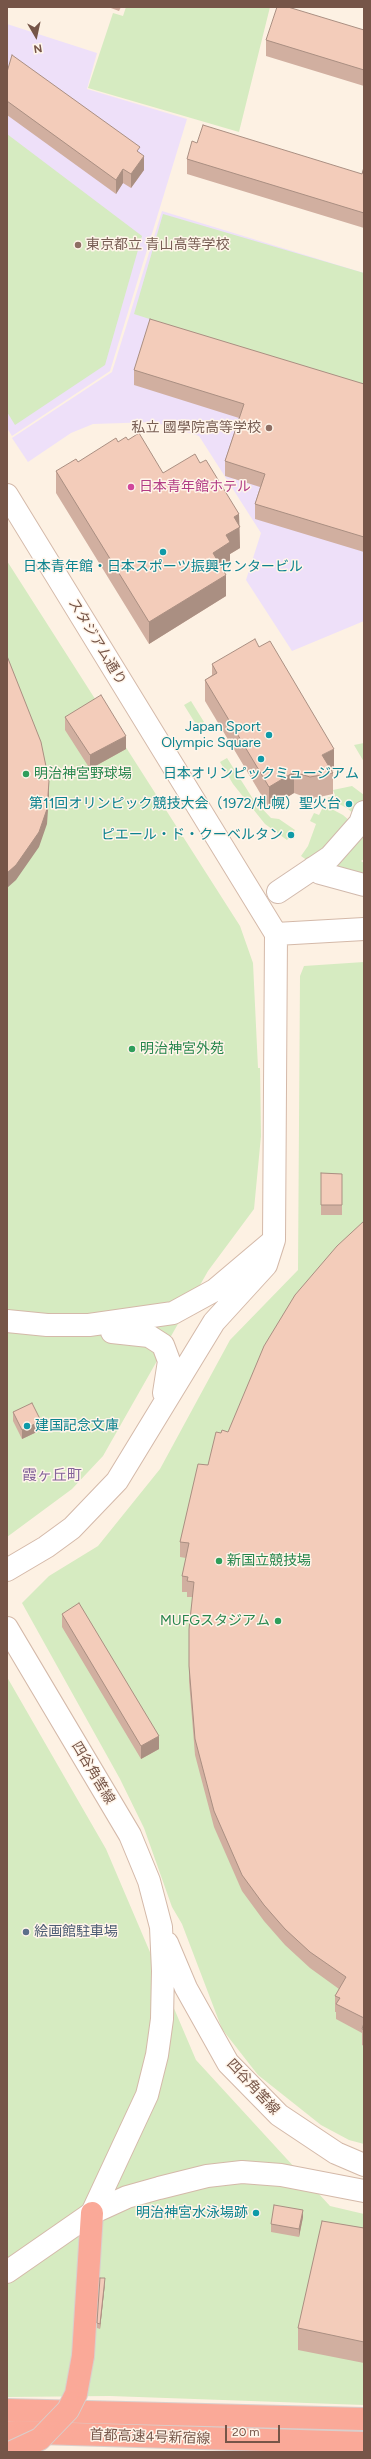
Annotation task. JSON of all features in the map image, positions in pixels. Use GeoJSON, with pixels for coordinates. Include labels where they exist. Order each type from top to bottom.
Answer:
{"type":"FeatureCollection","features":[{"type":"Feature","properties":{"kind":"highway"},"geometry":{"type":"LineString","coordinates":[[12,2452],[40,2439],[68,2410],[76,2394],[83,2356],[92,2213]]}},
{"type":"Feature","properties":{"kind":"highway","name":"首都高速4号新宿線"},"geometry":{"type":"LineString","coordinates":[[7,2410],[364,2419]]}},
{"type":"Feature","properties":{"kind":"highway","name":"首都高速4号新宿線"},"geometry":{"type":"LineString","coordinates":[[7,2432],[364,2443]]}},
{"type":"Feature","properties":{"kind":"street","name":"スタジアム通り"},"geometry":{"type":"LineString","coordinates":[[7,495],[276,934]]}},
{"type":"Feature","properties":{"kind":"street"},"geometry":{"type":"LineString","coordinates":[[278,892],[330,857],[360,822],[364,812]]}},
{"type":"Feature","properties":{"kind":"street"},"geometry":{"type":"LineString","coordinates":[[313,868],[320,873],[364,885]]}},
{"type":"Feature","properties":{"kind":"street"},"geometry":{"type":"LineString","coordinates":[[7,1570],[46,1547],[72,1528],[117,1482],[161,1407],[214,1322],[266,1265],[274,1240],[276,934],[364,929]]}},
{"type":"Feature","properties":{"kind":"street"},"geometry":{"type":"LineString","coordinates":[[47,1325],[113,1323],[173,1313],[215,1290],[274,1240]]}},
{"type":"Feature","properties":{"kind":"street"},"geometry":{"type":"LineString","coordinates":[[7,1321],[141,1334],[157,1340],[167,1352],[169,1361],[169,1372],[161,1407]]}},
{"type":"Feature","properties":{"kind":"street","name":"四谷角筈線"},"geometry":{"type":"LineString","coordinates":[[7,1628],[130,1835],[149,1881],[161,1927],[186,1988],[228,2063],[279,2115],[336,2153],[364,2165]]}},
{"type":"Feature","properties":{"kind":"street","name":"四谷角筈線"},"geometry":{"type":"LineString","coordinates":[[92,2213],[147,2095],[157,2054],[162,2019],[161,1927]]}},
{"type":"Feature","properties":{"kind":"street"},"geometry":{"type":"LineString","coordinates":[[7,2272],[92,2213],[127,2197],[207,2176],[242,2172],[281,2175],[364,2191]]}},
{"type":"Feature","properties":{"kind":"shaded area","name":"東京都立 青山高等学校"},"geometry":{"type":"Polygon","coordinates":[[[7,24],[97,53],[87,89],[187,119],[110,371],[12,436],[7,428],[7,24]]]}},
{"type":"Feature","properties":{"kind":"shaded area","name":"私立 國學院高等学校"},"geometry":{"type":"Polygon","coordinates":[[[162,211],[364,273],[364,621],[292,651],[246,580],[261,533],[199,436],[154,422],[93,424],[71,433],[28,462],[12,438],[112,372],[162,211]]]}},
{"type":"Feature","properties":{"kind":"green space"},"geometry":{"type":"Polygon","coordinates":[[[126,7],[270,7],[239,132],[88,88],[113,13],[123,16],[126,7]]]}},
{"type":"Feature","properties":{"kind":"green space"},"geometry":{"type":"Polygon","coordinates":[[[7,134],[142,236],[105,365],[15,425],[7,412],[7,134]]]}},
{"type":"Feature","properties":{"kind":"green space"},"geometry":{"type":"Polygon","coordinates":[[[163,214],[364,273],[364,388],[134,314],[163,214]]]}},
{"type":"Feature","properties":{"kind":"green space","name":"明治神宮外苑"},"geometry":{"type":"Polygon","coordinates":[[[7,561],[240,926],[253,963],[258,1068],[260,1068],[261,1136],[254,1209],[208,1271],[103,1456],[72,1489],[7,1537],[7,561]]]}},
{"type":"Feature","properties":{"kind":"green space"},"geometry":{"type":"Polygon","coordinates":[[[191,701],[204,722],[197,726],[184,705],[191,701]]]}},
{"type":"Feature","properties":{"kind":"green space"},"geometry":{"type":"Polygon","coordinates":[[[364,743],[364,762],[354,745],[364,743]]]}},
{"type":"Feature","properties":{"kind":"green space"},"geometry":{"type":"Polygon","coordinates":[[[227,758],[253,799],[271,818],[279,819],[295,830],[287,840],[265,824],[233,784],[220,762],[227,758]]]}},
{"type":"Feature","properties":{"kind":"green space"},"geometry":{"type":"Polygon","coordinates":[[[352,786],[364,795],[364,802],[356,816],[347,808],[327,798],[335,795],[333,790],[352,786]]]}},
{"type":"Feature","properties":{"kind":"green space"},"geometry":{"type":"Polygon","coordinates":[[[324,805],[343,815],[351,822],[343,832],[308,861],[301,856],[308,846],[316,824],[310,821],[314,813],[319,815],[324,805]]]}},
{"type":"Feature","properties":{"kind":"green space"},"geometry":{"type":"Polygon","coordinates":[[[364,827],[364,859],[361,861],[364,863],[364,878],[331,869],[364,827]]]}},
{"type":"Feature","properties":{"kind":"green space","name":"新国立競技場"},"geometry":{"type":"Polygon","coordinates":[[[364,962],[364,2144],[349,2140],[321,2125],[258,2075],[222,2029],[182,1924],[172,1907],[144,1828],[120,1779],[22,1603],[49,1576],[98,1546],[160,1469],[230,1340],[298,1270],[300,976],[304,966],[364,962]]]}},
{"type":"Feature","properties":{"kind":"green space"},"geometry":{"type":"Polygon","coordinates":[[[7,1677],[106,1849],[196,2060],[330,2206],[364,2214],[364,2405],[110,2396],[7,2397],[7,1677]]]}},
{"type":"Feature","properties":{"kind":"building"},"geometry":{"type":"Polygon","coordinates":[[[277,7],[288,7],[364,30],[364,70],[266,40],[277,7]]]}},
{"type":"Feature","properties":{"kind":"building"},"geometry":{"type":"Polygon","coordinates":[[[12,55],[140,147],[137,151],[144,156],[131,174],[123,169],[116,180],[7,101],[7,72],[12,55]]]}},
{"type":"Feature","properties":{"kind":"building"},"geometry":{"type":"Polygon","coordinates":[[[203,125],[362,174],[364,167],[364,213],[187,159],[192,141],[197,143],[203,125]]]}},
{"type":"Feature","properties":{"kind":"building"},"geometry":{"type":"Polygon","coordinates":[[[150,319],[364,384],[364,537],[255,504],[265,474],[225,461],[244,404],[134,370],[150,319]]]}},
{"type":"Feature","properties":{"kind":"building","name":"日本青年館・日本スポーツ振興センタービル"},"geometry":{"type":"Polygon","coordinates":[[[139,433],[163,473],[195,454],[200,463],[206,460],[239,514],[234,517],[240,527],[226,535],[230,542],[213,553],[226,575],[149,622],[56,471],[76,459],[78,462],[116,438],[118,442],[126,437],[128,440],[139,433]]]}},
{"type":"Feature","properties":{"kind":"building","name":"Japan Sport Olympic Square"},"geometry":{"type":"Polygon","coordinates":[[[255,639],[259,647],[270,641],[334,749],[322,755],[333,773],[310,777],[294,772],[269,787],[205,680],[217,673],[212,664],[255,639]]]}},
{"type":"Feature","properties":{"kind":"building","name":"明治神宮野球場"},"geometry":{"type":"Polygon","coordinates":[[[7,656],[41,742],[49,781],[47,809],[39,832],[16,865],[7,873],[7,656]]]}},
{"type":"Feature","properties":{"kind":"building"},"geometry":{"type":"Polygon","coordinates":[[[101,695],[126,736],[90,755],[65,717],[101,695]]]}},
{"type":"Feature","properties":{"kind":"building"},"geometry":{"type":"Polygon","coordinates":[[[321,1173],[342,1174],[342,1205],[321,1205],[321,1173]]]}},
{"type":"Feature","properties":{"kind":"building","name":"MUFGスタジアム"},"geometry":{"type":"Polygon","coordinates":[[[364,1221],[364,2018],[336,2004],[340,1998],[335,1996],[346,1977],[310,1952],[285,1929],[264,1905],[242,1875],[214,1811],[195,1739],[189,1666],[189,1629],[194,1582],[187,1581],[188,1577],[182,1576],[189,1543],[180,1542],[198,1464],[208,1465],[216,1432],[221,1433],[222,1430],[228,1432],[264,1346],[295,1295],[337,1246],[364,1221]]]}},
{"type":"Feature","properties":{"kind":"building"},"geometry":{"type":"Polygon","coordinates":[[[32,1403],[41,1421],[22,1430],[13,1412],[32,1403]]]}},
{"type":"Feature","properties":{"kind":"building"},"geometry":{"type":"Polygon","coordinates":[[[79,1603],[159,1736],[141,1746],[62,1614],[79,1603]]]}},
{"type":"Feature","properties":{"kind":"building"},"geometry":{"type":"Polygon","coordinates":[[[274,2205],[303,2210],[299,2229],[271,2224],[274,2205]]]}},
{"type":"Feature","properties":{"kind":"building"},"geometry":{"type":"Polygon","coordinates":[[[322,2221],[364,2228],[364,2342],[298,2328],[322,2221]]]}},
{"type":"Feature","properties":{"kind":"building"},"geometry":{"type":"Polygon","coordinates":[[[100,2278],[105,2278],[100,2324],[97,2323],[100,2278]]]}},
{"type":"Feature","properties":{"kind":"place","name":"東京都立 青山高等学校"},"geometry":{"type":"Point","coordinates":[78,245]}},
{"type":"Feature","properties":{"kind":"place","name":"私立 國學院高等学校"},"geometry":{"type":"Point","coordinates":[269,428]}},
{"type":"Feature","properties":{"kind":"place","name":"日本青年館ホテル"},"geometry":{"type":"Point","coordinates":[131,487]}},
{"type":"Feature","properties":{"kind":"place","name":"日本青年館・日本スポーツ振興センタービル"},"geometry":{"type":"Point","coordinates":[163,552]}},
{"type":"Feature","properties":{"kind":"place","name":"Japan Sport Olympic Square"},"geometry":{"type":"Point","coordinates":[269,735]}},
{"type":"Feature","properties":{"kind":"place","name":"日本オリンピックミュージアム"},"geometry":{"type":"Point","coordinates":[261,759]}},
{"type":"Feature","properties":{"kind":"place","name":"明治神宮野球場"},"geometry":{"type":"Point","coordinates":[26,774]}},
{"type":"Feature","properties":{"kind":"place","name":"第11回オリンピック競技大会（1972/札幌）聖火台"},"geometry":{"type":"Point","coordinates":[349,804]}},
{"type":"Feature","properties":{"kind":"place","name":"ピエール・ド・クーベルタン"},"geometry":{"type":"Point","coordinates":[291,835]}},
{"type":"Feature","properties":{"kind":"place","name":"明治神宮外苑"},"geometry":{"type":"Point","coordinates":[132,1049]}},
{"type":"Feature","properties":{"kind":"place","name":"建国記念文庫"},"geometry":{"type":"Point","coordinates":[27,1426]}},
{"type":"Feature","properties":{"kind":"place","name":"新国立競技場"},"geometry":{"type":"Point","coordinates":[219,1561]}},
{"type":"Feature","properties":{"kind":"place","name":"MUFGスタジアム"},"geometry":{"type":"Point","coordinates":[278,1621]}},
{"type":"Feature","properties":{"kind":"place","name":"絵画館駐車場"},"geometry":{"type":"Point","coordinates":[26,1932]}},
{"type":"Feature","properties":{"kind":"place","name":"明治神宮水泳場跡"},"geometry":{"type":"Point","coordinates":[256,2213]}},
{"type":"Feature","properties":{"kind":"district","name":"霞ヶ丘町"},"geometry":{"type":"Point","coordinates":[52,1476]}}]}
